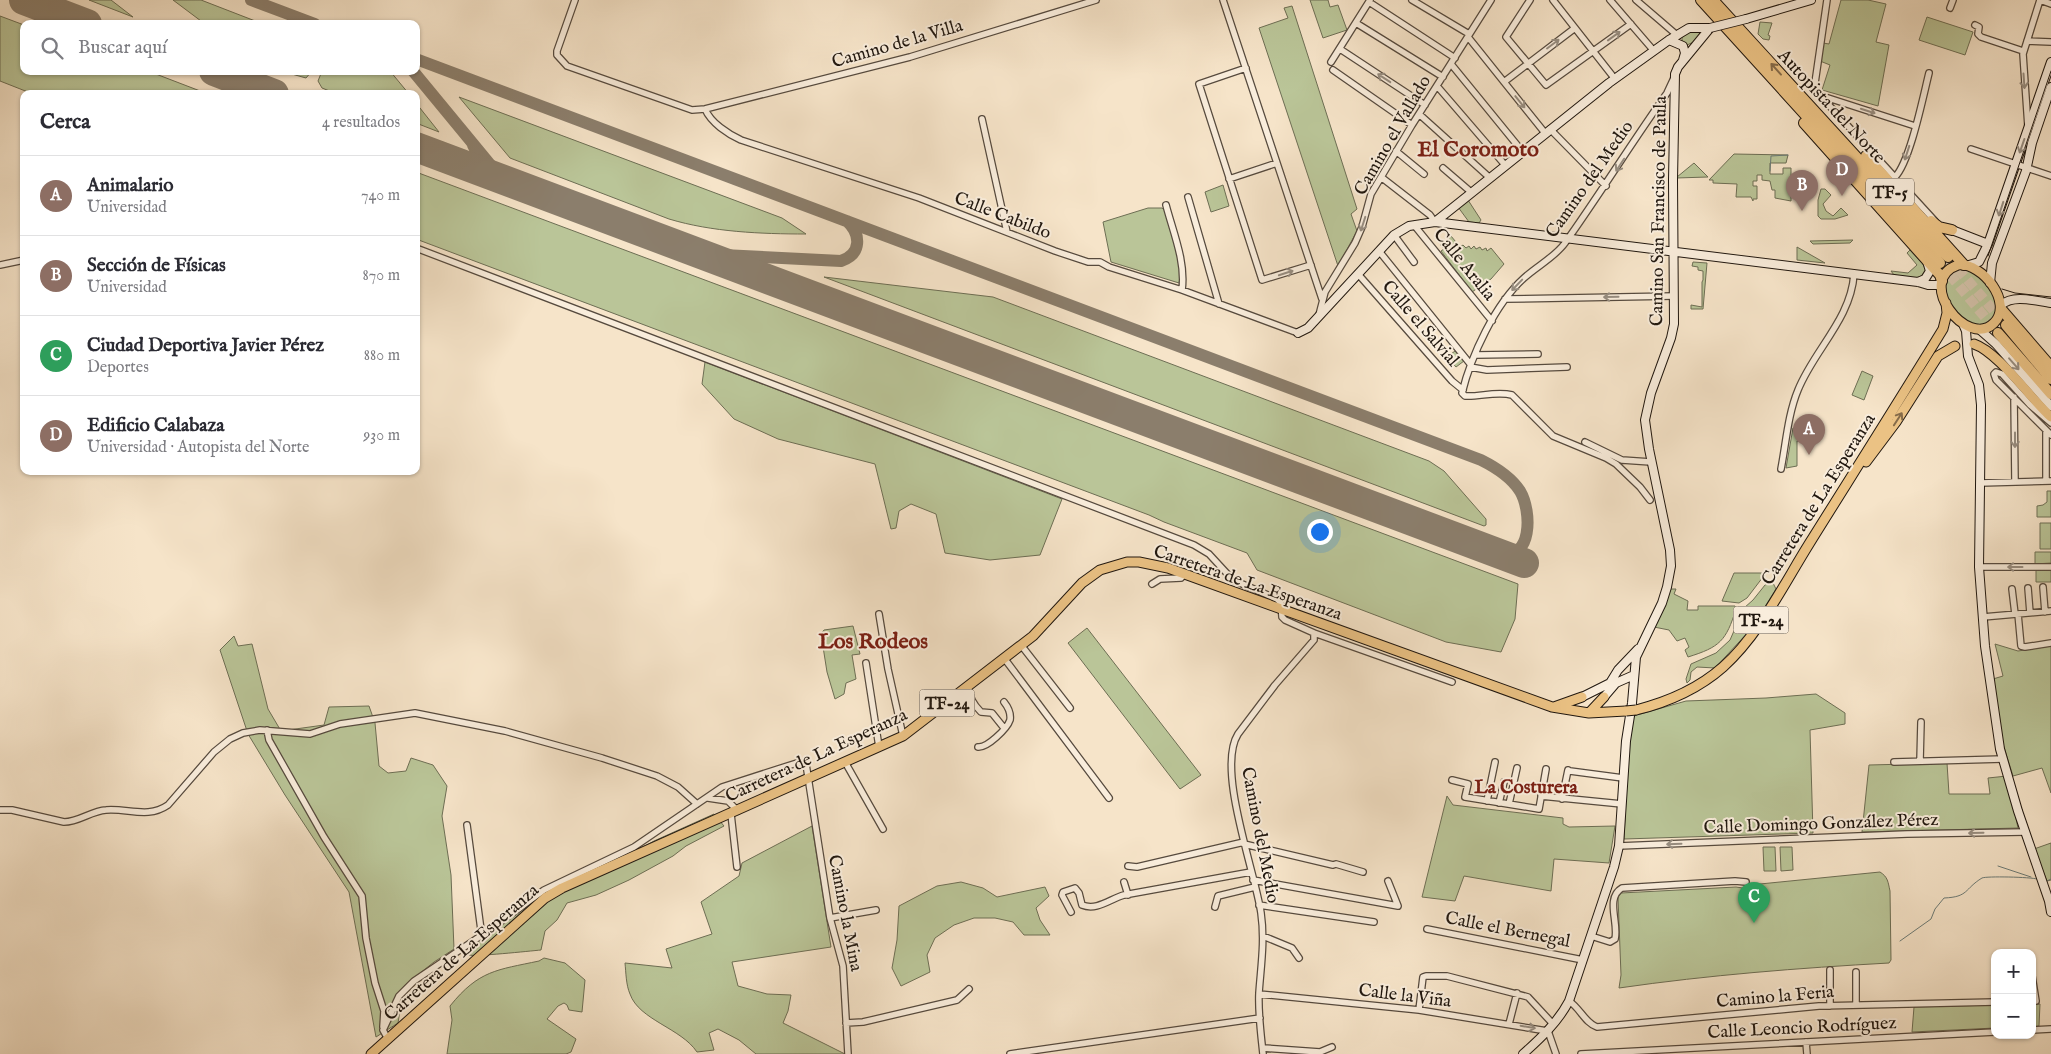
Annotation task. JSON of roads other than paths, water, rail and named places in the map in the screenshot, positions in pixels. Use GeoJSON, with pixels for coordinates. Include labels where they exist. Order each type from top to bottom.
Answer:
{"type":"FeatureCollection","features":[{"type":"Feature","properties":{"kind":"highway","name":"Autopista del Norte"},"geometry":{"type":"LineString","coordinates":[[1701,0],[1795,104],[1944,260],[1830,128],[1715,2]]}},
{"type":"Feature","properties":{"kind":"highway"},"geometry":{"type":"LineString","coordinates":[[1795,104],[1801,118],[1817,139],[1926,259],[1940,275],[1942,281]]}},
{"type":"Feature","properties":{"kind":"highway"},"geometry":{"type":"LineString","coordinates":[[1830,128],[1837,129],[1935,225],[1952,230]]}},
{"type":"Feature","properties":{"kind":"highway"},"geometry":{"type":"LineString","coordinates":[[1879,169],[1967,265]]}},
{"type":"Feature","properties":{"kind":"highway"},"geometry":{"type":"LineString","coordinates":[[2001,307],[2051,367]]}},
{"type":"Feature","properties":{"kind":"highway"},"geometry":{"type":"LineString","coordinates":[[2051,379],[2002,329],[2051,394]]}},
{"type":"Feature","properties":{"kind":"main road"},"geometry":{"type":"LineString","coordinates":[[1680,39],[1689,28],[1710,28],[1811,0]]}},
{"type":"Feature","properties":{"kind":"main road"},"geometry":{"type":"LineString","coordinates":[[1698,27],[1702,37]]}},
{"type":"Feature","properties":{"kind":"main road"},"geometry":{"type":"LineString","coordinates":[[1682,62],[1710,28]]}},
{"type":"Feature","properties":{"kind":"main road"},"geometry":{"type":"LineString","coordinates":[[1680,39],[1685,53],[1682,62]]}},
{"type":"Feature","properties":{"kind":"main road"},"geometry":{"type":"LineString","coordinates":[[1435,222],[1614,79],[1668,40],[1680,39],[1690,47],[1696,45]]}},
{"type":"Feature","properties":{"kind":"main road","name":"Camino San Francisco de Paula"},"geometry":{"type":"LineString","coordinates":[[1523,1054],[1548,1032],[1569,1001],[1619,846],[1626,741],[1632,703],[1634,672],[1640,648],[1662,604],[1671,566],[1670,550],[1646,434],[1646,410],[1674,324],[1671,94],[1676,71],[1682,62]]}},
{"type":"Feature","properties":{"kind":"main road"},"geometry":{"type":"LineString","coordinates":[[1990,283],[1992,262],[2021,165],[2028,129],[2051,62]]}},
{"type":"Feature","properties":{"kind":"main road"},"geometry":{"type":"LineString","coordinates":[[1298,332],[1308,328],[1319,317],[1402,228],[1414,224],[1435,222],[1938,285],[1949,270],[1958,265],[1979,262],[2032,143],[2051,86]]}},
{"type":"Feature","properties":{"kind":"main road"},"geometry":{"type":"LineString","coordinates":[[1952,230],[1988,244]]}},
{"type":"Feature","properties":{"kind":"main road"},"geometry":{"type":"LineString","coordinates":[[1918,282],[1925,279],[1930,271],[1926,259]]}},
{"type":"Feature","properties":{"kind":"main road"},"geometry":{"type":"LineString","coordinates":[[1967,265],[1978,270],[1990,283],[2001,307]]}},
{"type":"Feature","properties":{"kind":"main road"},"geometry":{"type":"LineString","coordinates":[[1942,281],[1941,290],[1945,302]]}},
{"type":"Feature","properties":{"kind":"main road"},"geometry":{"type":"LineString","coordinates":[[1928,285],[1962,323],[1970,342],[1983,348],[1994,357],[2051,417]]}},
{"type":"Feature","properties":{"kind":"main road"},"geometry":{"type":"LineString","coordinates":[[2051,303],[2017,299],[2006,300],[1994,323],[1977,329],[1970,342],[1968,356],[1979,385],[1980,395],[1979,567],[1984,646],[1993,706],[2004,759],[2051,912]]}},
{"type":"Feature","properties":{"kind":"main road","name":"Carretera de La Esperanza"},"geometry":{"type":"LineString","coordinates":[[371,1054],[545,898],[562,888],[903,736],[1021,645],[1040,629],[1082,583],[1107,567],[1139,562],[1184,574],[1552,707],[1585,713],[1614,712],[1656,705],[1686,692],[1713,675],[1733,658],[1760,623],[1943,329],[1947,313],[1945,302]]}},
{"type":"Feature","properties":{"kind":"main road"},"geometry":{"type":"LineString","coordinates":[[1943,329],[1949,325],[1962,323],[1977,329],[1996,344],[2051,406]]}},
{"type":"Feature","properties":{"kind":"main road"},"geometry":{"type":"LineString","coordinates":[[1846,484],[1854,478],[1884,440],[1938,356],[1955,346]]}},
{"type":"Feature","properties":{"kind":"main road"},"geometry":{"type":"LineString","coordinates":[[1552,707],[1582,697],[1610,684],[1620,668],[1640,648]]}},
{"type":"Feature","properties":{"kind":"main road"},"geometry":{"type":"LineString","coordinates":[[1582,697],[1578,705],[1585,713],[1620,680],[1634,672],[1625,666],[1620,668]]}},
{"type":"Feature","properties":{"kind":"main road"},"geometry":{"type":"LineString","coordinates":[[1620,680],[1630,685],[1633,689]]}},
{"type":"Feature","properties":{"kind":"main road"},"geometry":{"type":"LineString","coordinates":[[1604,697],[1605,706],[1614,712]]}},
{"type":"Feature","properties":{"kind":"street"},"geometry":{"type":"LineString","coordinates":[[575,0],[557,51],[557,55],[567,66],[692,110],[705,109]]}},
{"type":"Feature","properties":{"kind":"street","name":"Camino de la Villa"},"geometry":{"type":"LineString","coordinates":[[705,109],[910,57],[1096,0]]}},
{"type":"Feature","properties":{"kind":"street"},"geometry":{"type":"LineString","coordinates":[[1223,0],[1311,265],[1327,298],[1336,298],[1330,286]]}},
{"type":"Feature","properties":{"kind":"street"},"geometry":{"type":"LineString","coordinates":[[1412,0],[1468,36],[1504,82],[1548,131],[1606,186]]}},
{"type":"Feature","properties":{"kind":"street","name":"Camino el Vallado"},"geometry":{"type":"LineString","coordinates":[[1322,291],[1330,286],[1355,243],[1362,227],[1371,194],[1491,0]]}},
{"type":"Feature","properties":{"kind":"street"},"geometry":{"type":"LineString","coordinates":[[1530,0],[1506,37],[1546,85],[1632,24]]}},
{"type":"Feature","properties":{"kind":"street"},"geometry":{"type":"LineString","coordinates":[[1553,0],[1614,79]]}},
{"type":"Feature","properties":{"kind":"street"},"geometry":{"type":"LineString","coordinates":[[1610,0],[1654,51]]}},
{"type":"Feature","properties":{"kind":"street"},"geometry":{"type":"LineString","coordinates":[[1636,0],[1680,39]]}},
{"type":"Feature","properties":{"kind":"street"},"geometry":{"type":"LineString","coordinates":[[1827,0],[1814,83],[1816,90],[1926,212],[1937,223],[1952,230]]}},
{"type":"Feature","properties":{"kind":"street"},"geometry":{"type":"LineString","coordinates":[[1950,8],[1953,0]]}},
{"type":"Feature","properties":{"kind":"street"},"geometry":{"type":"LineString","coordinates":[[2028,129],[2023,51],[2040,0],[2051,4]]}},
{"type":"Feature","properties":{"kind":"street"},"geometry":{"type":"LineString","coordinates":[[1331,62],[1370,1],[1455,58]]}},
{"type":"Feature","properties":{"kind":"street"},"geometry":{"type":"LineString","coordinates":[[1356,23],[1443,77]]}},
{"type":"Feature","properties":{"kind":"street"},"geometry":{"type":"LineString","coordinates":[[1975,25],[1979,27],[1978,34],[1981,37],[2023,51]]}},
{"type":"Feature","properties":{"kind":"street"},"geometry":{"type":"LineString","coordinates":[[1504,82],[1575,28]]}},
{"type":"Feature","properties":{"kind":"street"},"geometry":{"type":"LineString","coordinates":[[2027,41],[2051,42]]}},
{"type":"Feature","properties":{"kind":"street"},"geometry":{"type":"LineString","coordinates":[[1340,50],[1425,105]]}},
{"type":"Feature","properties":{"kind":"street"},"geometry":{"type":"LineString","coordinates":[[1451,64],[1522,152]]}},
{"type":"Feature","properties":{"kind":"street"},"geometry":{"type":"LineString","coordinates":[[1246,68],[1199,84],[1262,280],[1311,265]]}},
{"type":"Feature","properties":{"kind":"street"},"geometry":{"type":"LineString","coordinates":[[1333,70],[1412,125]]}},
{"type":"Feature","properties":{"kind":"street"},"geometry":{"type":"LineString","coordinates":[[1895,177],[1900,172],[1929,73]]}},
{"type":"Feature","properties":{"kind":"street"},"geometry":{"type":"LineString","coordinates":[[1437,86],[1506,165]]}},
{"type":"Feature","properties":{"kind":"street","name":"Camino del Medio"},"geometry":{"type":"LineString","coordinates":[[1463,391],[1476,355],[1505,299],[1513,288],[1564,245],[1671,94]]}},
{"type":"Feature","properties":{"kind":"street"},"geometry":{"type":"LineString","coordinates":[[1822,96],[1915,126]]}},
{"type":"Feature","properties":{"kind":"street"},"geometry":{"type":"LineString","coordinates":[[1837,114],[1846,103]]}},
{"type":"Feature","properties":{"kind":"street","name":"Calle Cabildo"},"geometry":{"type":"LineString","coordinates":[[705,109],[713,120],[732,136],[741,140],[826,170],[919,198],[1055,251],[1088,262],[1100,262],[1109,268],[1182,290],[1298,332]]}},
{"type":"Feature","properties":{"kind":"street"},"geometry":{"type":"LineString","coordinates":[[1419,114],[1490,178]]}},
{"type":"Feature","properties":{"kind":"street"},"geometry":{"type":"LineString","coordinates":[[982,119],[1007,232]]}},
{"type":"Feature","properties":{"kind":"street"},"geometry":{"type":"LineString","coordinates":[[1971,150],[2051,176]]}},
{"type":"Feature","properties":{"kind":"street"},"geometry":{"type":"LineString","coordinates":[[1396,151],[1424,174]]}},
{"type":"Feature","properties":{"kind":"street"},"geometry":{"type":"LineString","coordinates":[[1229,179],[1277,163]]}},
{"type":"Feature","properties":{"kind":"street"},"geometry":{"type":"LineString","coordinates":[[1444,168],[1471,192]]}},
{"type":"Feature","properties":{"kind":"street"},"geometry":{"type":"LineString","coordinates":[[1381,177],[1435,222]]}},
{"type":"Feature","properties":{"kind":"street"},"geometry":{"type":"LineString","coordinates":[[1188,197],[1219,304]]}},
{"type":"Feature","properties":{"kind":"street"},"geometry":{"type":"LineString","coordinates":[[1166,205],[1179,251],[1182,290]]}},
{"type":"Feature","properties":{"kind":"street"},"geometry":{"type":"LineString","coordinates":[[1926,212],[1931,205]]}},
{"type":"Feature","properties":{"kind":"street","name":"Calle Aralia"},"geometry":{"type":"LineString","coordinates":[[1414,224],[1492,321]]}},
{"type":"Feature","properties":{"kind":"street"},"geometry":{"type":"LineString","coordinates":[[1394,235],[1414,262]]}},
{"type":"Feature","properties":{"kind":"street"},"geometry":{"type":"LineString","coordinates":[[420,250],[1194,545],[1209,554],[1233,580],[1282,603],[1282,617],[1284,620],[1314,633],[1452,682]]}},
{"type":"Feature","properties":{"kind":"street"},"geometry":{"type":"LineString","coordinates":[[1379,251],[1471,366],[1487,370],[1567,367]]}},
{"type":"Feature","properties":{"kind":"street"},"geometry":{"type":"LineString","coordinates":[[0,265],[20,261]]}},
{"type":"Feature","properties":{"kind":"street","name":"Calle el Salvial"},"geometry":{"type":"LineString","coordinates":[[1358,274],[1452,381],[1463,391]]}},
{"type":"Feature","properties":{"kind":"street"},"geometry":{"type":"LineString","coordinates":[[1781,469],[1797,391],[1836,328],[1853,285],[1854,274]]}},
{"type":"Feature","properties":{"kind":"street"},"geometry":{"type":"LineString","coordinates":[[1319,317],[1323,301],[1322,291]]}},
{"type":"Feature","properties":{"kind":"street"},"geometry":{"type":"LineString","coordinates":[[1505,299],[1674,296]]}},
{"type":"Feature","properties":{"kind":"street"},"geometry":{"type":"LineString","coordinates":[[1476,355],[1538,354]]}},
{"type":"Feature","properties":{"kind":"street"},"geometry":{"type":"LineString","coordinates":[[2051,424],[2030,405],[2002,374],[1996,372],[1994,374],[1996,380],[2051,435]]}},
{"type":"Feature","properties":{"kind":"street"},"geometry":{"type":"LineString","coordinates":[[1463,391],[1465,396],[1505,393],[1512,395],[1553,436],[1616,464],[1645,492],[1650,500]]}},
{"type":"Feature","properties":{"kind":"street"},"geometry":{"type":"LineString","coordinates":[[2014,398],[2015,482]]}},
{"type":"Feature","properties":{"kind":"street"},"geometry":{"type":"LineString","coordinates":[[1980,483],[2049,481],[2046,430]]}},
{"type":"Feature","properties":{"kind":"street"},"geometry":{"type":"LineString","coordinates":[[1585,442],[1622,460],[1651,462]]}},
{"type":"Feature","properties":{"kind":"street"},"geometry":{"type":"LineString","coordinates":[[1979,567],[2051,567]]}},
{"type":"Feature","properties":{"kind":"street"},"geometry":{"type":"LineString","coordinates":[[1152,584],[1160,579],[1181,578],[1184,574]]}},
{"type":"Feature","properties":{"kind":"street"},"geometry":{"type":"LineString","coordinates":[[1983,617],[2048,611],[2043,586]]}},
{"type":"Feature","properties":{"kind":"street"},"geometry":{"type":"LineString","coordinates":[[2028,588],[2030,613]]}},
{"type":"Feature","properties":{"kind":"street"},"geometry":{"type":"LineString","coordinates":[[2012,590],[2020,646],[2051,643]]}},
{"type":"Feature","properties":{"kind":"street"},"geometry":{"type":"LineString","coordinates":[[879,614],[888,670],[903,736]]}},
{"type":"Feature","properties":{"kind":"street","name":"Camino del Medio"},"geometry":{"type":"LineString","coordinates":[[1263,1051],[1259,994],[1263,959],[1260,905],[1244,843],[1230,755],[1232,745],[1238,734],[1275,685],[1314,640],[1314,633]]}},
{"type":"Feature","properties":{"kind":"street"},"geometry":{"type":"LineString","coordinates":[[1021,645],[1070,708]]}},
{"type":"Feature","properties":{"kind":"street"},"geometry":{"type":"LineString","coordinates":[[1004,658],[1109,798]]}},
{"type":"Feature","properties":{"kind":"street"},"geometry":{"type":"LineString","coordinates":[[866,663],[880,747]]}},
{"type":"Feature","properties":{"kind":"street"},"geometry":{"type":"LineString","coordinates":[[968,686],[969,694],[975,705],[981,712],[992,713],[1004,728]]}},
{"type":"Feature","properties":{"kind":"street"},"geometry":{"type":"LineString","coordinates":[[978,747],[986,746],[1004,728],[1010,718],[1008,706],[1004,702]]}},
{"type":"Feature","properties":{"kind":"street"},"geometry":{"type":"LineString","coordinates":[[0,810],[12,810],[64,822],[73,822],[105,810],[148,813],[160,810],[168,805],[214,752],[230,739],[251,731],[267,730],[310,734],[340,724],[405,714],[424,714],[505,731],[602,758],[657,776],[678,788],[696,804]]}},
{"type":"Feature","properties":{"kind":"street"},"geometry":{"type":"LineString","coordinates":[[1920,761],[1921,722]]}},
{"type":"Feature","properties":{"kind":"street"},"geometry":{"type":"LineString","coordinates":[[267,730],[269,740],[324,837],[362,896],[366,938],[375,983],[384,1011],[383,1030],[388,1039]]}},
{"type":"Feature","properties":{"kind":"street"},"geometry":{"type":"LineString","coordinates":[[1894,762],[2004,759]]}},
{"type":"Feature","properties":{"kind":"street"},"geometry":{"type":"LineString","coordinates":[[383,1030],[399,996],[406,988],[437,964],[485,934],[544,890],[634,847],[696,804],[735,782],[800,762],[806,764],[808,778]]}},
{"type":"Feature","properties":{"kind":"street"},"geometry":{"type":"LineString","coordinates":[[845,762],[883,829]]}},
{"type":"Feature","properties":{"kind":"street"},"geometry":{"type":"LineString","coordinates":[[1487,801],[1495,762]]}},
{"type":"Feature","properties":{"kind":"street"},"geometry":{"type":"LineString","coordinates":[[1510,804],[1518,768]]}},
{"type":"Feature","properties":{"kind":"street"},"geometry":{"type":"LineString","coordinates":[[1452,780],[1468,784],[1465,797],[1540,809],[1546,769]]}},
{"type":"Feature","properties":{"kind":"street"},"geometry":{"type":"LineString","coordinates":[[1562,799],[1569,771],[1623,778]]}},
{"type":"Feature","properties":{"kind":"street","name":"Camino la Mina"},"geometry":{"type":"LineString","coordinates":[[808,778],[830,918],[843,966],[848,1054]]}},
{"type":"Feature","properties":{"kind":"street"},"geometry":{"type":"LineString","coordinates":[[1499,802],[1504,782]]}},
{"type":"Feature","properties":{"kind":"street"},"geometry":{"type":"LineString","coordinates":[[1541,796],[1622,804]]}},
{"type":"Feature","properties":{"kind":"street"},"geometry":{"type":"LineString","coordinates":[[708,798],[728,801],[735,812],[737,867]]}},
{"type":"Feature","properties":{"kind":"street"},"geometry":{"type":"LineString","coordinates":[[467,825],[481,930],[485,934]]}},
{"type":"Feature","properties":{"kind":"street","name":"Calle Domingo González Pérez"},"geometry":{"type":"LineString","coordinates":[[1619,846],[1907,834],[2025,832]]}},
{"type":"Feature","properties":{"kind":"street"},"geometry":{"type":"LineString","coordinates":[[1128,866],[1137,867],[1244,843],[1364,872]]}},
{"type":"Feature","properties":{"kind":"street"},"geometry":{"type":"LineString","coordinates":[[1071,912],[1062,895],[1063,892],[1075,888],[1080,893],[1081,903],[1085,906],[1104,905],[1112,899],[1128,895],[1251,872]]}},
{"type":"Feature","properties":{"kind":"street"},"geometry":{"type":"LineString","coordinates":[[1253,880],[1398,906],[1388,881]]}},
{"type":"Feature","properties":{"kind":"street"},"geometry":{"type":"LineString","coordinates":[[1591,936],[1610,942],[1615,940],[1613,904],[1618,891],[1622,888],[1735,881],[1746,882]]}},
{"type":"Feature","properties":{"kind":"street"},"geometry":{"type":"LineString","coordinates":[[1124,882],[1128,895]]}},
{"type":"Feature","properties":{"kind":"street"},"geometry":{"type":"LineString","coordinates":[[1215,908],[1218,896],[1255,887]]}},
{"type":"Feature","properties":{"kind":"street"},"geometry":{"type":"LineString","coordinates":[[1260,905],[1374,922]]}},
{"type":"Feature","properties":{"kind":"street"},"geometry":{"type":"LineString","coordinates":[[830,918],[876,910]]}},
{"type":"Feature","properties":{"kind":"street","name":"Calle el Bernegal"},"geometry":{"type":"LineString","coordinates":[[1427,929],[1583,960]]}},
{"type":"Feature","properties":{"kind":"street"},"geometry":{"type":"LineString","coordinates":[[1263,936],[1292,948],[1299,958]]}},
{"type":"Feature","properties":{"kind":"street"},"geometry":{"type":"LineString","coordinates":[[1830,970],[1830,1006]]}},
{"type":"Feature","properties":{"kind":"street"},"geometry":{"type":"LineString","coordinates":[[1856,972],[1856,1005]]}},
{"type":"Feature","properties":{"kind":"street"},"geometry":{"type":"LineString","coordinates":[[1419,1010],[1423,977],[1447,976],[1528,997],[1553,1024]]}},
{"type":"Feature","properties":{"kind":"street"},"geometry":{"type":"LineString","coordinates":[[846,1022],[863,1022],[957,1000],[969,989]]}},
{"type":"Feature","properties":{"kind":"street"},"geometry":{"type":"LineString","coordinates":[[1509,1024],[1517,993]]}},
{"type":"Feature","properties":{"kind":"street","name":"Calle la Viña"},"geometry":{"type":"LineString","coordinates":[[1259,994],[1419,1010],[1548,1032]]}},
{"type":"Feature","properties":{"kind":"street","name":"Camino la Feria"},"geometry":{"type":"LineString","coordinates":[[1569,1001],[1580,1009],[1592,1025],[1597,1027],[1830,1006],[1991,1002]]}},
{"type":"Feature","properties":{"kind":"street"},"geometry":{"type":"LineString","coordinates":[[1010,1054],[1260,1018]]}},
{"type":"Feature","properties":{"kind":"street"},"geometry":{"type":"LineString","coordinates":[[2036,1030],[2051,1029]]}},
{"type":"Feature","properties":{"kind":"street"},"geometry":{"type":"LineString","coordinates":[[1548,1032],[1556,1054]]}},
{"type":"Feature","properties":{"kind":"street","name":"Calle Leoncio Rodríguez"},"geometry":{"type":"LineString","coordinates":[[1581,1054],[1991,1032]]}},
{"type":"Feature","properties":{"kind":"street"},"geometry":{"type":"LineString","coordinates":[[1806,1042],[1807,1054]]}},
{"type":"Feature","properties":{"kind":"street"},"geometry":{"type":"LineString","coordinates":[[1263,1051],[1320,1052],[1332,1047]]}},
{"type":"Feature","properties":{"kind":"waterway"},"geometry":{"type":"LineString","coordinates":[[1770,171],[1771,156],[1788,155]]}},
{"type":"Feature","properties":{"kind":"waterway","name":"La Costurera"},"geometry":{"type":"LineString","coordinates":[[1998,866],[2031,877]]}},
{"type":"Feature","properties":{"kind":"waterway"},"geometry":{"type":"LineString","coordinates":[[1900,941],[1931,919],[1935,909],[1944,898],[1958,896],[1966,892],[1982,878],[2037,879]]}},
{"type":"Feature","properties":{"kind":"waterway"},"geometry":{"type":"LineString","coordinates":[[2047,881],[2051,879]]}},
{"type":"Feature","properties":{"kind":"tunnel"},"geometry":{"type":"LineString","coordinates":[[1948,257],[2006,325]]}},
{"type":"Feature","properties":{"kind":"tunnel"},"geometry":{"type":"LineString","coordinates":[[1940,263],[1998,333]]}},
{"type":"Feature","properties":{"kind":"tram line"},"geometry":{"type":"LineString","coordinates":[[1988,256],[2051,71]]}},
{"type":"Feature","properties":{"kind":"tram line"},"geometry":{"type":"LineString","coordinates":[[2002,289],[2015,293],[2051,297]]}},
{"type":"Feature","properties":{"kind":"place","name":"Edificio Calabaza"},"geometry":{"type":"Point","coordinates":[1842,196]}},
{"type":"Feature","properties":{"kind":"place","name":"Sección de Físicas"},"geometry":{"type":"Point","coordinates":[1802,211]}},
{"type":"Feature","properties":{"kind":"place","name":"Animalario"},"geometry":{"type":"Point","coordinates":[1809,455]}},
{"type":"Feature","properties":{"kind":"place","name":"Ciudad Deportiva Javier Pérez"},"geometry":{"type":"Point","coordinates":[1754,923]}},
{"type":"Feature","properties":{"kind":"district","name":"El Coromoto"},"geometry":{"type":"Point","coordinates":[1478,148]}},
{"type":"Feature","properties":{"kind":"district","name":"Los Rodeos"},"geometry":{"type":"Point","coordinates":[873,640]}},
{"type":"Feature","properties":{"kind":"district","name":"La Costurera"},"geometry":{"type":"Point","coordinates":[1526,786]}}]}
